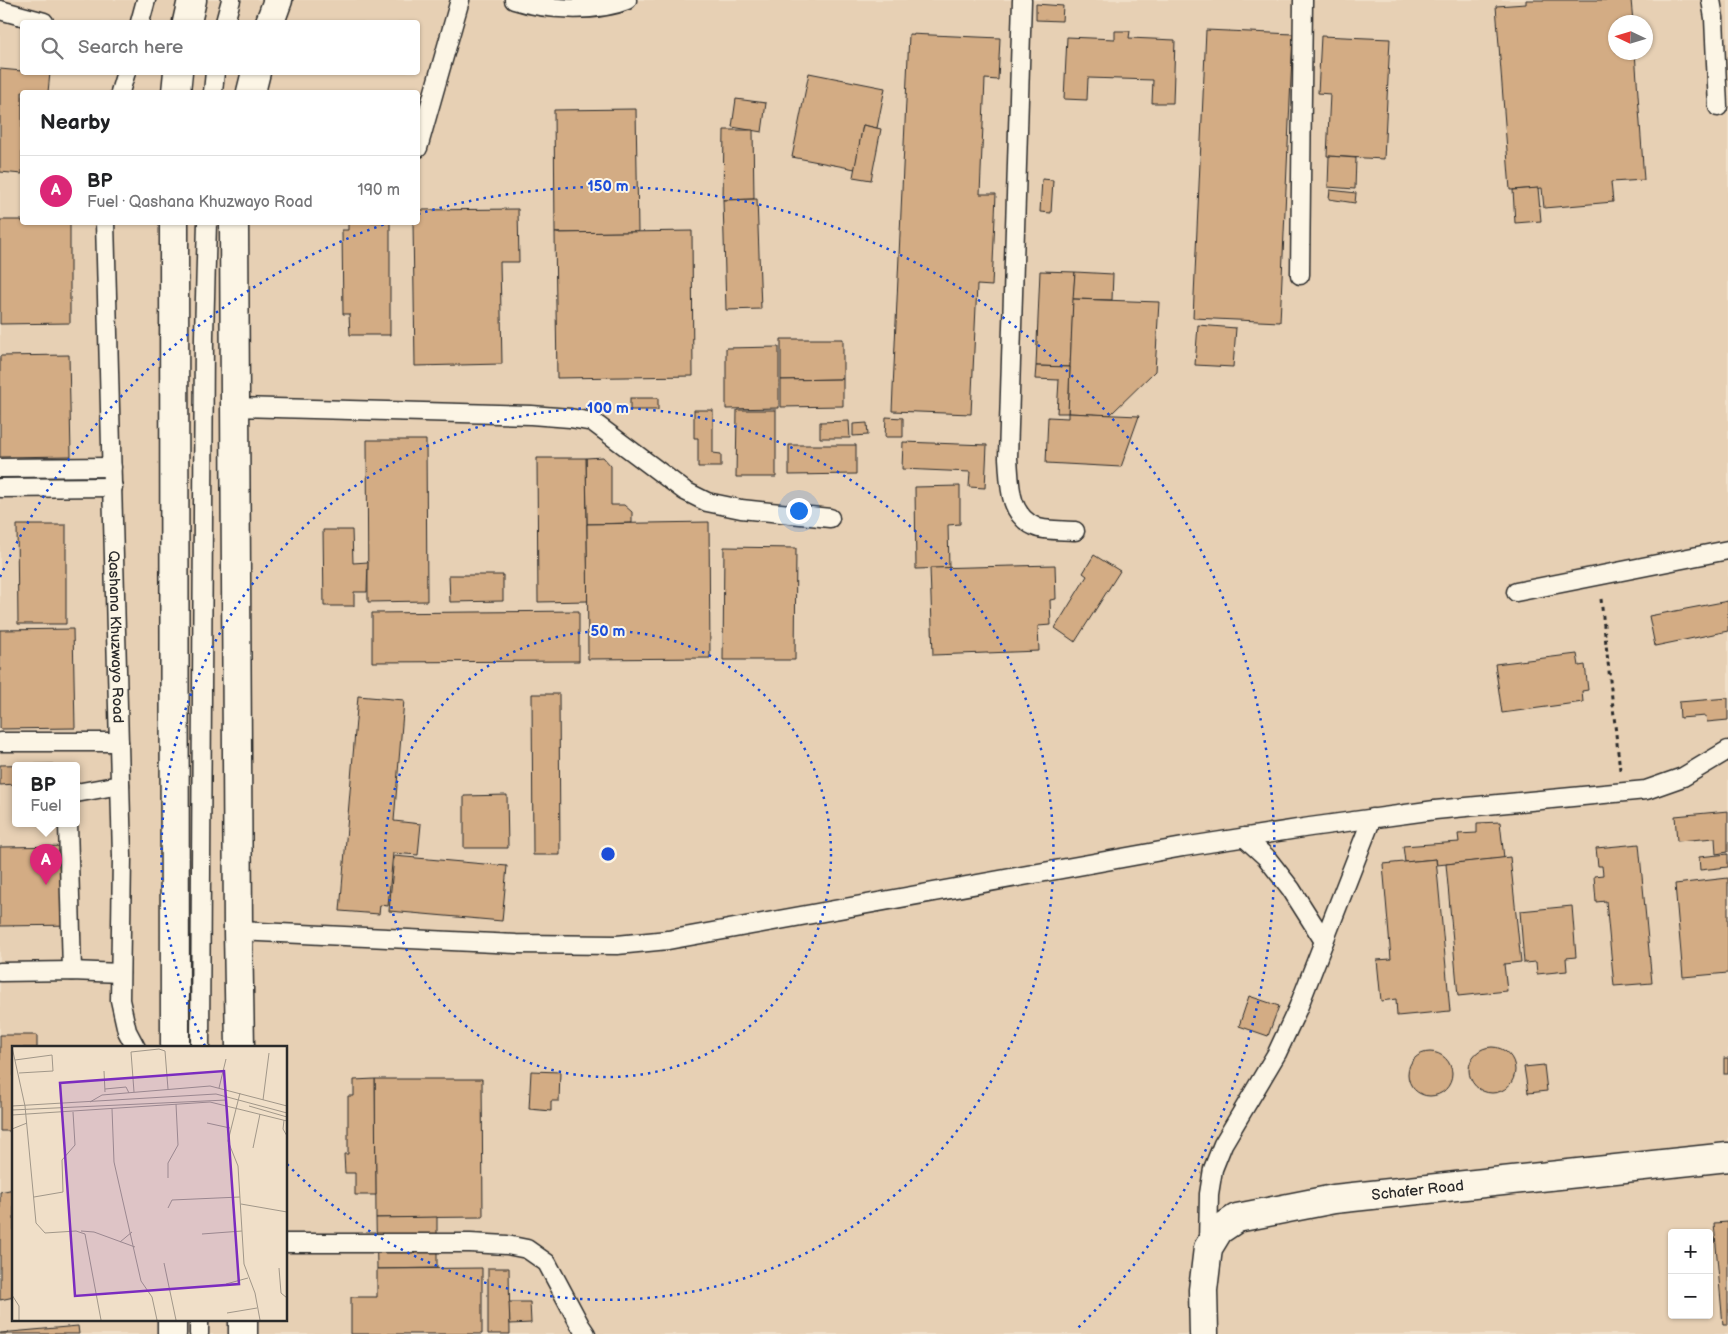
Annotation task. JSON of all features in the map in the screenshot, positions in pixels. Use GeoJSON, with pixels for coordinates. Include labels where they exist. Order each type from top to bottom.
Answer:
{"type":"FeatureCollection","features":[{"type":"Feature","properties":{"kind":"main road"},"geometry":{"type":"LineString","coordinates":[[187,20],[192,0]]}},
{"type":"Feature","properties":{"kind":"main road"},"geometry":{"type":"LineString","coordinates":[[271,20],[278,0]]}},
{"type":"Feature","properties":{"kind":"main road"},"geometry":{"type":"LineString","coordinates":[[176,90],[178,75]]}},
{"type":"Feature","properties":{"kind":"main road"},"geometry":{"type":"LineString","coordinates":[[252,90],[255,75]]}},
{"type":"Feature","properties":{"kind":"main road"},"geometry":{"type":"LineString","coordinates":[[174,225],[175,1046]]}},
{"type":"Feature","properties":{"kind":"main road"},"geometry":{"type":"LineString","coordinates":[[234,225],[240,1046]]}},
{"type":"Feature","properties":{"kind":"main road","name":"Schafer Road"},"geometry":{"type":"LineString","coordinates":[[1204,1334],[1203,1290],[1208,1248],[1218,1230],[1237,1218],[1334,1200],[1728,1157]]}},
{"type":"Feature","properties":{"kind":"lane"},"geometry":{"type":"LineString","coordinates":[[141,20],[146,0]]}},
{"type":"Feature","properties":{"kind":"lane"},"geometry":{"type":"LineString","coordinates":[[226,20],[231,0]]}},
{"type":"Feature","properties":{"kind":"lane"},"geometry":{"type":"LineString","coordinates":[[420,141],[460,0]]}},
{"type":"Feature","properties":{"kind":"lane"},"geometry":{"type":"LineString","coordinates":[[514,0],[565,10],[616,4],[627,0]]}},
{"type":"Feature","properties":{"kind":"lane"},"geometry":{"type":"LineString","coordinates":[[1022,0],[1008,458],[1011,498],[1019,515],[1036,528],[1075,531]]}},
{"type":"Feature","properties":{"kind":"lane"},"geometry":{"type":"LineString","coordinates":[[1300,275],[1303,0]]}},
{"type":"Feature","properties":{"kind":"lane"},"geometry":{"type":"LineString","coordinates":[[1711,0],[1714,18],[1718,107]]}},
{"type":"Feature","properties":{"kind":"lane"},"geometry":{"type":"LineString","coordinates":[[0,10],[37,20]]}},
{"type":"Feature","properties":{"kind":"lane"},"geometry":{"type":"LineString","coordinates":[[121,90],[125,75]]}},
{"type":"Feature","properties":{"kind":"lane"},"geometry":{"type":"LineString","coordinates":[[213,90],[215,75]]}},
{"type":"Feature","properties":{"kind":"lane","name":"Qashana Khuzwayo Road"},"geometry":{"type":"LineString","coordinates":[[105,225],[122,856],[120,1000],[127,1031],[135,1046]]}},
{"type":"Feature","properties":{"kind":"lane"},"geometry":{"type":"LineString","coordinates":[[200,1046],[206,225]]}},
{"type":"Feature","properties":{"kind":"lane"},"geometry":{"type":"LineString","coordinates":[[235,408],[531,415],[593,422],[685,491],[708,502],[741,509],[830,518]]}},
{"type":"Feature","properties":{"kind":"lane"},"geometry":{"type":"LineString","coordinates":[[0,468],[112,467]]}},
{"type":"Feature","properties":{"kind":"lane"},"geometry":{"type":"LineString","coordinates":[[0,488],[113,487]]}},
{"type":"Feature","properties":{"kind":"lane"},"geometry":{"type":"LineString","coordinates":[[1516,592],[1728,550]]}},
{"type":"Feature","properties":{"kind":"lane"},"geometry":{"type":"LineString","coordinates":[[0,742],[119,742]]}},
{"type":"Feature","properties":{"kind":"lane"},"geometry":{"type":"LineString","coordinates":[[238,931],[516,944],[617,945],[668,940],[1244,837],[1444,809],[1646,790],[1683,776],[1728,750]]}},
{"type":"Feature","properties":{"kind":"lane"},"geometry":{"type":"LineString","coordinates":[[80,792],[120,786]]}},
{"type":"Feature","properties":{"kind":"lane"},"geometry":{"type":"LineString","coordinates":[[1208,1248],[1209,1194],[1213,1169],[1223,1144],[1278,1052],[1298,1008],[1372,818]]}},
{"type":"Feature","properties":{"kind":"lane"},"geometry":{"type":"LineString","coordinates":[[68,827],[72,971]]}},
{"type":"Feature","properties":{"kind":"lane"},"geometry":{"type":"LineString","coordinates":[[1244,837],[1266,857],[1291,889],[1324,940]]}},
{"type":"Feature","properties":{"kind":"lane"},"geometry":{"type":"LineString","coordinates":[[0,972],[72,971],[120,973]]}},
{"type":"Feature","properties":{"kind":"lane"},"geometry":{"type":"LineString","coordinates":[[288,1243],[470,1243],[507,1245],[527,1249],[547,1263],[586,1334]]}},
{"type":"Feature","properties":{"kind":"path"},"geometry":{"type":"LineString","coordinates":[[1598,576],[1622,792]]}},
{"type":"Feature","properties":{"kind":"shaded area"},"geometry":{"type":"Polygon","coordinates":[[[0,0],[1728,0],[1728,1334],[0,1334],[0,0]]]}},
{"type":"Feature","properties":{"kind":"building"},"geometry":{"type":"Polygon","coordinates":[[[1526,0],[1631,0],[1632,15],[1608,15],[1608,60],[1636,60],[1644,180],[1611,182],[1613,202],[1544,208],[1542,188],[1510,190],[1496,6],[1526,4],[1526,0]]]}},
{"type":"Feature","properties":{"kind":"building"},"geometry":{"type":"Polygon","coordinates":[[[1036,4],[1063,6],[1062,21],[1036,20],[1036,4]]]}},
{"type":"Feature","properties":{"kind":"building"},"geometry":{"type":"Polygon","coordinates":[[[1206,30],[1293,34],[1280,322],[1193,318],[1206,30]]]}},
{"type":"Feature","properties":{"kind":"building"},"geometry":{"type":"Polygon","coordinates":[[[1115,31],[1130,31],[1129,38],[1175,40],[1173,103],[1152,103],[1153,80],[1088,78],[1087,100],[1064,99],[1067,37],[1115,39],[1115,31]]]}},
{"type":"Feature","properties":{"kind":"building"},"geometry":{"type":"Polygon","coordinates":[[[909,34],[1000,38],[998,80],[985,79],[980,194],[996,194],[992,286],[977,285],[971,414],[892,411],[909,34]]]}},
{"type":"Feature","properties":{"kind":"building"},"geometry":{"type":"Polygon","coordinates":[[[1321,36],[1390,39],[1384,159],[1327,156],[1330,94],[1318,93],[1321,36]]]}},
{"type":"Feature","properties":{"kind":"building"},"geometry":{"type":"Polygon","coordinates":[[[0,69],[20,71],[20,75],[50,75],[48,90],[20,90],[20,174],[0,172],[0,69]]]}},
{"type":"Feature","properties":{"kind":"building"},"geometry":{"type":"Polygon","coordinates":[[[809,73],[885,88],[877,128],[863,125],[855,169],[792,157],[809,73]]]}},
{"type":"Feature","properties":{"kind":"building"},"geometry":{"type":"Polygon","coordinates":[[[736,99],[766,103],[762,132],[732,127],[736,99]]]}},
{"type":"Feature","properties":{"kind":"building"},"geometry":{"type":"Polygon","coordinates":[[[636,109],[638,232],[555,233],[554,110],[636,109]]]}},
{"type":"Feature","properties":{"kind":"building"},"geometry":{"type":"Polygon","coordinates":[[[863,125],[881,129],[871,180],[853,177],[863,125]]]}},
{"type":"Feature","properties":{"kind":"building"},"geometry":{"type":"Polygon","coordinates":[[[724,130],[753,130],[754,199],[723,200],[724,130]]]}},
{"type":"Feature","properties":{"kind":"building"},"geometry":{"type":"Polygon","coordinates":[[[1329,156],[1356,158],[1355,189],[1328,187],[1329,156]]]}},
{"type":"Feature","properties":{"kind":"building"},"geometry":{"type":"Polygon","coordinates":[[[1042,179],[1053,180],[1051,213],[1040,212],[1042,179]]]}},
{"type":"Feature","properties":{"kind":"building"},"geometry":{"type":"Polygon","coordinates":[[[1538,188],[1541,221],[1515,223],[1513,190],[1538,188]]]}},
{"type":"Feature","properties":{"kind":"building"},"geometry":{"type":"Polygon","coordinates":[[[1330,190],[1356,193],[1355,203],[1329,199],[1330,190]]]}},
{"type":"Feature","properties":{"kind":"building"},"geometry":{"type":"Polygon","coordinates":[[[757,199],[761,309],[726,310],[723,200],[757,199]]]}},
{"type":"Feature","properties":{"kind":"building"},"geometry":{"type":"Polygon","coordinates":[[[518,209],[519,262],[500,262],[502,364],[415,366],[413,225],[420,225],[420,210],[518,209]]]}},
{"type":"Feature","properties":{"kind":"building"},"geometry":{"type":"Polygon","coordinates":[[[0,220],[20,220],[20,225],[70,225],[70,323],[0,324],[0,220]]]}},
{"type":"Feature","properties":{"kind":"building"},"geometry":{"type":"Polygon","coordinates":[[[348,225],[390,225],[390,335],[350,335],[349,314],[343,314],[342,230],[348,230],[348,225]]]}},
{"type":"Feature","properties":{"kind":"building"},"geometry":{"type":"Polygon","coordinates":[[[692,231],[693,376],[557,378],[555,233],[692,231]]]}},
{"type":"Feature","properties":{"kind":"building"},"geometry":{"type":"Polygon","coordinates":[[[1040,271],[1075,272],[1070,367],[1036,366],[1040,271]]]}},
{"type":"Feature","properties":{"kind":"building"},"geometry":{"type":"Polygon","coordinates":[[[1075,272],[1113,274],[1112,300],[1073,299],[1075,272]]]}},
{"type":"Feature","properties":{"kind":"building"},"geometry":{"type":"Polygon","coordinates":[[[1073,299],[1159,302],[1155,371],[1110,415],[1068,413],[1073,299]]]}},
{"type":"Feature","properties":{"kind":"building"},"geometry":{"type":"Polygon","coordinates":[[[1198,325],[1236,328],[1233,367],[1195,365],[1198,325]]]}},
{"type":"Feature","properties":{"kind":"building"},"geometry":{"type":"Polygon","coordinates":[[[781,339],[843,339],[843,379],[781,380],[781,339]]]}},
{"type":"Feature","properties":{"kind":"building"},"geometry":{"type":"Polygon","coordinates":[[[779,347],[779,408],[726,409],[726,348],[779,347]]]}},
{"type":"Feature","properties":{"kind":"building"},"geometry":{"type":"Polygon","coordinates":[[[69,355],[71,456],[0,457],[0,356],[69,355]]]}},
{"type":"Feature","properties":{"kind":"building"},"geometry":{"type":"Polygon","coordinates":[[[1036,366],[1070,367],[1068,413],[1057,413],[1059,380],[1035,379],[1036,366]]]}},
{"type":"Feature","properties":{"kind":"building"},"geometry":{"type":"Polygon","coordinates":[[[843,379],[843,406],[781,407],[781,380],[843,379]]]}},
{"type":"Feature","properties":{"kind":"building"},"geometry":{"type":"Polygon","coordinates":[[[630,398],[658,398],[658,410],[630,410],[630,398]]]}},
{"type":"Feature","properties":{"kind":"building"},"geometry":{"type":"Polygon","coordinates":[[[694,410],[713,410],[713,453],[721,454],[721,467],[698,467],[698,438],[694,438],[694,410]]]}},
{"type":"Feature","properties":{"kind":"building"},"geometry":{"type":"Polygon","coordinates":[[[737,410],[776,410],[776,477],[736,477],[737,410]]]}},
{"type":"Feature","properties":{"kind":"building"},"geometry":{"type":"Polygon","coordinates":[[[1068,413],[1139,416],[1121,467],[1046,463],[1048,417],[1068,418],[1068,413]]]}},
{"type":"Feature","properties":{"kind":"building"},"geometry":{"type":"Polygon","coordinates":[[[886,417],[903,418],[903,437],[885,437],[886,417]]]}},
{"type":"Feature","properties":{"kind":"building"},"geometry":{"type":"Polygon","coordinates":[[[849,421],[850,438],[820,438],[820,422],[849,421]]]}},
{"type":"Feature","properties":{"kind":"building"},"geometry":{"type":"Polygon","coordinates":[[[867,423],[868,435],[853,436],[853,424],[867,423]]]}},
{"type":"Feature","properties":{"kind":"building"},"geometry":{"type":"Polygon","coordinates":[[[367,440],[426,440],[427,601],[368,602],[367,440]]]}},
{"type":"Feature","properties":{"kind":"building"},"geometry":{"type":"Polygon","coordinates":[[[903,442],[987,445],[985,488],[969,487],[970,472],[902,469],[903,442]]]}},
{"type":"Feature","properties":{"kind":"building"},"geometry":{"type":"Polygon","coordinates":[[[789,445],[856,445],[856,474],[789,475],[789,445]]]}},
{"type":"Feature","properties":{"kind":"building"},"geometry":{"type":"Polygon","coordinates":[[[603,457],[611,466],[611,505],[624,505],[632,512],[632,523],[587,524],[586,458],[603,457]]]}},
{"type":"Feature","properties":{"kind":"building"},"geometry":{"type":"Polygon","coordinates":[[[537,458],[586,458],[588,601],[538,602],[537,458]]]}},
{"type":"Feature","properties":{"kind":"building"},"geometry":{"type":"Polygon","coordinates":[[[960,486],[960,524],[948,525],[949,568],[916,569],[915,487],[960,486]]]}},
{"type":"Feature","properties":{"kind":"building"},"geometry":{"type":"Polygon","coordinates":[[[709,522],[710,658],[588,659],[587,524],[709,522]]]}},
{"type":"Feature","properties":{"kind":"building"},"geometry":{"type":"Polygon","coordinates":[[[17,525],[66,525],[66,624],[18,624],[17,525]]]}},
{"type":"Feature","properties":{"kind":"building"},"geometry":{"type":"Polygon","coordinates":[[[323,530],[352,530],[353,563],[368,562],[367,592],[354,592],[354,606],[324,606],[323,530]]]}},
{"type":"Feature","properties":{"kind":"building"},"geometry":{"type":"Polygon","coordinates":[[[724,547],[796,548],[795,660],[723,660],[724,547]]]}},
{"type":"Feature","properties":{"kind":"building"},"geometry":{"type":"Polygon","coordinates":[[[1094,555],[1120,571],[1075,642],[1055,628],[1087,576],[1083,573],[1094,555]]]}},
{"type":"Feature","properties":{"kind":"building"},"geometry":{"type":"Polygon","coordinates":[[[1055,565],[1056,599],[1050,600],[1051,625],[1038,626],[1039,651],[933,655],[930,568],[1055,565]]]}},
{"type":"Feature","properties":{"kind":"building"},"geometry":{"type":"Polygon","coordinates":[[[449,575],[503,575],[503,601],[450,602],[449,575]]]}},
{"type":"Feature","properties":{"kind":"building"},"geometry":{"type":"Polygon","coordinates":[[[1728,601],[1728,631],[1655,646],[1649,616],[1728,601]]]}},
{"type":"Feature","properties":{"kind":"building"},"geometry":{"type":"Polygon","coordinates":[[[579,611],[579,661],[372,662],[372,613],[579,611]]]}},
{"type":"Feature","properties":{"kind":"building"},"geometry":{"type":"Polygon","coordinates":[[[73,629],[75,728],[0,729],[0,630],[73,629]]]}},
{"type":"Feature","properties":{"kind":"building"},"geometry":{"type":"Polygon","coordinates":[[[1577,654],[1579,666],[1585,665],[1588,690],[1582,691],[1583,702],[1502,713],[1495,664],[1577,654]]]}},
{"type":"Feature","properties":{"kind":"building"},"geometry":{"type":"Polygon","coordinates":[[[532,694],[559,694],[560,855],[533,855],[532,694]]]}},
{"type":"Feature","properties":{"kind":"building"},"geometry":{"type":"Polygon","coordinates":[[[358,696],[404,700],[394,821],[421,824],[418,855],[393,853],[388,906],[380,905],[379,914],[340,911],[358,696]]]}},
{"type":"Feature","properties":{"kind":"building"},"geometry":{"type":"Polygon","coordinates":[[[1728,698],[1728,720],[1707,722],[1706,716],[1680,718],[1679,702],[1728,698]]]}},
{"type":"Feature","properties":{"kind":"building"},"geometry":{"type":"Polygon","coordinates":[[[0,765],[12,765],[12,784],[0,785],[0,765]]]}},
{"type":"Feature","properties":{"kind":"building"},"geometry":{"type":"Polygon","coordinates":[[[507,795],[508,848],[464,848],[464,796],[507,795]]]}},
{"type":"Feature","properties":{"kind":"building"},"geometry":{"type":"Polygon","coordinates":[[[1728,811],[1728,852],[1716,854],[1715,838],[1677,841],[1675,816],[1728,811]]]}},
{"type":"Feature","properties":{"kind":"building"},"geometry":{"type":"Polygon","coordinates":[[[1500,822],[1504,858],[1437,865],[1436,859],[1405,862],[1403,846],[1459,842],[1458,834],[1477,833],[1477,823],[1500,822]]]}},
{"type":"Feature","properties":{"kind":"building"},"geometry":{"type":"Polygon","coordinates":[[[1639,844],[1652,983],[1614,986],[1606,901],[1596,902],[1594,876],[1603,875],[1602,866],[1598,866],[1596,848],[1639,844]]]}},
{"type":"Feature","properties":{"kind":"building"},"geometry":{"type":"Polygon","coordinates":[[[76,846],[78,925],[0,926],[0,847],[76,846]]]}},
{"type":"Feature","properties":{"kind":"building"},"geometry":{"type":"Polygon","coordinates":[[[1728,854],[1728,867],[1700,870],[1699,857],[1728,854]]]}},
{"type":"Feature","properties":{"kind":"building"},"geometry":{"type":"Polygon","coordinates":[[[394,856],[507,866],[502,921],[389,911],[394,856]]]}},
{"type":"Feature","properties":{"kind":"building"},"geometry":{"type":"Polygon","coordinates":[[[1510,857],[1521,962],[1504,964],[1507,991],[1458,996],[1446,864],[1510,857]]]}},
{"type":"Feature","properties":{"kind":"building"},"geometry":{"type":"Polygon","coordinates":[[[1436,859],[1450,1011],[1397,1016],[1396,999],[1381,1001],[1377,960],[1391,959],[1383,864],[1436,859]]]}},
{"type":"Feature","properties":{"kind":"building"},"geometry":{"type":"Polygon","coordinates":[[[1728,878],[1728,973],[1683,977],[1675,884],[1728,878]]]}},
{"type":"Feature","properties":{"kind":"building"},"geometry":{"type":"Polygon","coordinates":[[[1572,906],[1576,957],[1566,958],[1567,971],[1537,974],[1536,962],[1524,963],[1520,911],[1572,906]]]}},
{"type":"Feature","properties":{"kind":"building"},"geometry":{"type":"Polygon","coordinates":[[[1249,996],[1279,1006],[1268,1036],[1239,1026],[1249,996]]]}},
{"type":"Feature","properties":{"kind":"building"},"geometry":{"type":"Polygon","coordinates":[[[0,1035],[37,1035],[37,1046],[12,1046],[12,1131],[0,1131],[0,1035]]]}},
{"type":"Feature","properties":{"kind":"building"},"geometry":{"type":"Polygon","coordinates":[[[1492,1047],[1505,1051],[1511,1057],[1515,1070],[1511,1083],[1505,1089],[1492,1093],[1479,1089],[1473,1083],[1469,1070],[1473,1057],[1479,1051],[1492,1047]]]}},
{"type":"Feature","properties":{"kind":"building"},"geometry":{"type":"Polygon","coordinates":[[[1434,1052],[1446,1058],[1451,1065],[1451,1083],[1446,1090],[1439,1095],[1426,1096],[1418,1093],[1411,1086],[1408,1070],[1411,1062],[1418,1055],[1434,1052]]]}},
{"type":"Feature","properties":{"kind":"building"},"geometry":{"type":"Polygon","coordinates":[[[1724,1058],[1728,1058],[1728,1074],[1724,1074],[1724,1058]]]}},
{"type":"Feature","properties":{"kind":"building"},"geometry":{"type":"Polygon","coordinates":[[[1544,1065],[1547,1091],[1528,1093],[1524,1067],[1544,1065]]]}},
{"type":"Feature","properties":{"kind":"building"},"geometry":{"type":"Polygon","coordinates":[[[531,1071],[560,1072],[559,1101],[551,1101],[551,1111],[529,1109],[531,1071]]]}},
{"type":"Feature","properties":{"kind":"building"},"geometry":{"type":"Polygon","coordinates":[[[375,1079],[482,1079],[483,1217],[376,1218],[375,1079]]]}},
{"type":"Feature","properties":{"kind":"building"},"geometry":{"type":"Polygon","coordinates":[[[375,1079],[376,1195],[355,1195],[355,1173],[345,1173],[344,1154],[348,1154],[348,1096],[354,1096],[354,1080],[375,1079]]]}},
{"type":"Feature","properties":{"kind":"building"},"geometry":{"type":"Polygon","coordinates":[[[12,1189],[12,1297],[0,1300],[0,1192],[12,1189]]]}},
{"type":"Feature","properties":{"kind":"building"},"geometry":{"type":"Polygon","coordinates":[[[437,1217],[437,1268],[377,1269],[376,1218],[437,1217]]]}},
{"type":"Feature","properties":{"kind":"building"},"geometry":{"type":"Polygon","coordinates":[[[1728,1222],[1728,1325],[1723,1325],[1714,1223],[1728,1222]]]}},
{"type":"Feature","properties":{"kind":"building"},"geometry":{"type":"Polygon","coordinates":[[[482,1268],[482,1334],[351,1334],[351,1297],[377,1297],[377,1269],[482,1268]]]}},
{"type":"Feature","properties":{"kind":"building"},"geometry":{"type":"Polygon","coordinates":[[[488,1268],[509,1268],[510,1334],[488,1334],[488,1268]]]}},
{"type":"Feature","properties":{"kind":"building"},"geometry":{"type":"Polygon","coordinates":[[[509,1302],[530,1302],[531,1323],[510,1324],[509,1302]]]}},
{"type":"Feature","properties":{"kind":"building"},"geometry":{"type":"Polygon","coordinates":[[[78,1326],[79,1334],[0,1334],[0,1333],[78,1326]]]}},
{"type":"Feature","properties":{"kind":"place","name":"BP"},"geometry":{"type":"Point","coordinates":[46,885]}}]}
